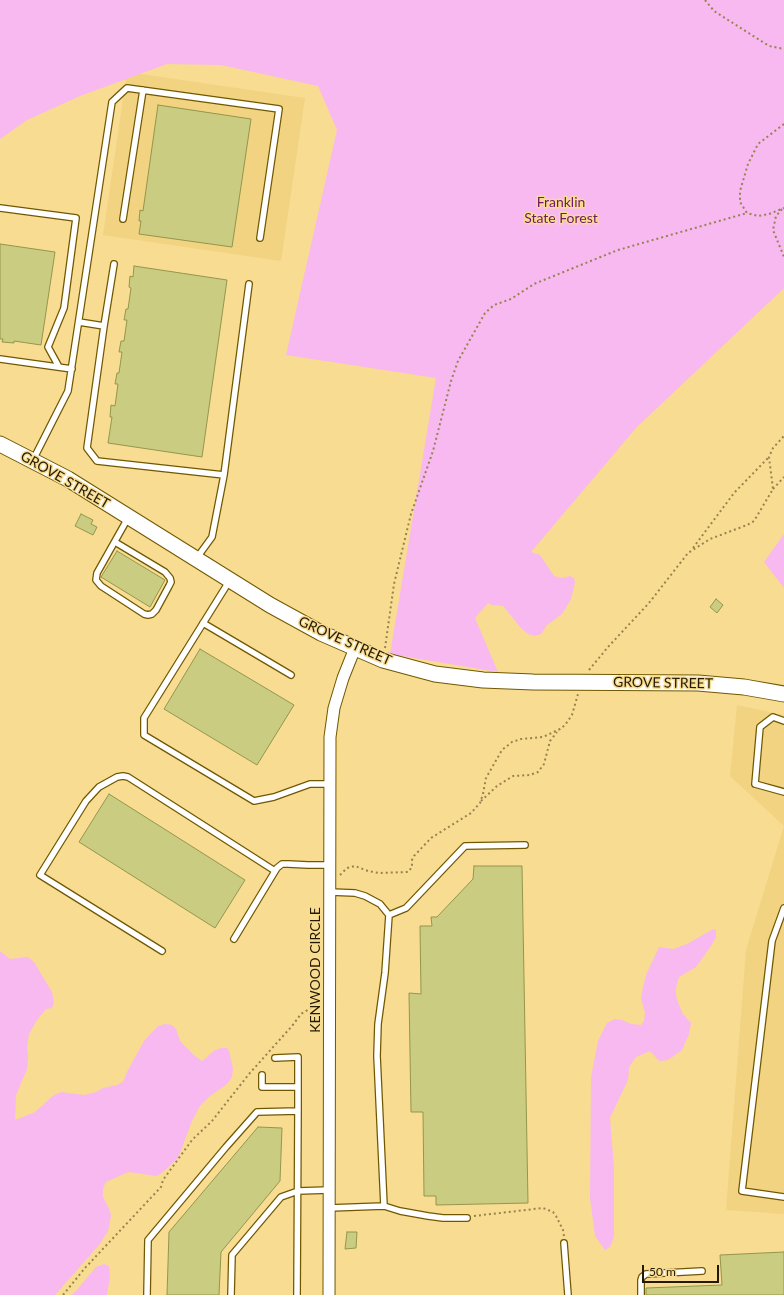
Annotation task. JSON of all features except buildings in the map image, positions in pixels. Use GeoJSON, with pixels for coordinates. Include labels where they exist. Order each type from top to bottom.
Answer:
{"type":"FeatureCollection","features":[{"type":"Feature","properties":{"kind":"main road","name":"GROVE STREET"},"geometry":{"type":"LineString","coordinates":[[0,444],[68,479],[270,605],[320,633],[383,660],[435,674],[464,678],[581,682],[704,683],[744,687],[784,694]]}},
{"type":"Feature","properties":{"kind":"street","name":"KENWOOD CIRCLE"},"geometry":{"type":"LineString","coordinates":[[329,1295],[330,737],[334,708],[343,678],[355,648]]}},
{"type":"Feature","properties":{"kind":"lane"},"geometry":{"type":"LineString","coordinates":[[33,460],[68,391],[112,102],[127,88],[279,109],[260,238]]}},
{"type":"Feature","properties":{"kind":"lane"},"geometry":{"type":"LineString","coordinates":[[123,219],[143,90]]}},
{"type":"Feature","properties":{"kind":"lane"},"geometry":{"type":"LineString","coordinates":[[0,208],[76,218],[64,308],[48,347],[59,367]]}},
{"type":"Feature","properties":{"kind":"lane"},"geometry":{"type":"LineString","coordinates":[[114,264],[87,448],[97,461],[224,475]]}},
{"type":"Feature","properties":{"kind":"lane"},"geometry":{"type":"LineString","coordinates":[[196,559],[212,536],[224,475],[249,284]]}},
{"type":"Feature","properties":{"kind":"lane"},"geometry":{"type":"LineString","coordinates":[[78,322],[104,326]]}},
{"type":"Feature","properties":{"kind":"lane"},"geometry":{"type":"LineString","coordinates":[[0,359],[72,369]]}},
{"type":"Feature","properties":{"kind":"lane"},"geometry":{"type":"LineString","coordinates":[[115,542],[165,572],[170,578],[170,586],[156,610],[152,614],[144,614],[100,586],[96,580],[97,572],[128,517]]}},
{"type":"Feature","properties":{"kind":"lane"},"geometry":{"type":"LineString","coordinates":[[230,580],[144,718],[144,735],[254,801],[274,797],[310,784],[331,784]]}},
{"type":"Feature","properties":{"kind":"lane"},"geometry":{"type":"LineString","coordinates":[[203,623],[291,675]]}},
{"type":"Feature","properties":{"kind":"lane"},"geometry":{"type":"LineString","coordinates":[[784,721],[773,718],[760,727],[755,784],[784,792]]}},
{"type":"Feature","properties":{"kind":"lane"},"geometry":{"type":"LineString","coordinates":[[162,951],[40,875],[86,801],[99,786],[117,777],[128,777],[275,871]]}},
{"type":"Feature","properties":{"kind":"lane"},"geometry":{"type":"LineString","coordinates":[[389,915],[406,908],[465,846],[525,844]]}},
{"type":"Feature","properties":{"kind":"lane"},"geometry":{"type":"LineString","coordinates":[[234,939],[275,871],[282,864],[330,865]]}},
{"type":"Feature","properties":{"kind":"lane"},"geometry":{"type":"LineString","coordinates":[[330,889],[365,896],[380,904],[389,915],[385,973],[378,1024],[377,1048],[384,1206]]}},
{"type":"Feature","properties":{"kind":"lane"},"geometry":{"type":"LineString","coordinates":[[784,908],[772,941],[742,1191],[784,1197]]}},
{"type":"Feature","properties":{"kind":"lane"},"geometry":{"type":"LineString","coordinates":[[275,1058],[298,1057],[297,1295]]}},
{"type":"Feature","properties":{"kind":"lane"},"geometry":{"type":"LineString","coordinates":[[262,1075],[262,1087],[298,1087]]}},
{"type":"Feature","properties":{"kind":"lane"},"geometry":{"type":"LineString","coordinates":[[147,1295],[148,1240],[257,1112],[298,1111]]}},
{"type":"Feature","properties":{"kind":"lane"},"geometry":{"type":"LineString","coordinates":[[231,1295],[232,1255],[281,1197],[298,1191],[329,1190]]}},
{"type":"Feature","properties":{"kind":"lane"},"geometry":{"type":"LineString","coordinates":[[329,1208],[384,1206],[400,1211],[428,1216],[443,1218],[467,1218]]}},
{"type":"Feature","properties":{"kind":"lane"},"geometry":{"type":"LineString","coordinates":[[564,1243],[568,1295]]}},
{"type":"Feature","properties":{"kind":"lane"},"geometry":{"type":"LineString","coordinates":[[641,1295],[641,1280],[646,1274],[702,1271]]}},
{"type":"Feature","properties":{"kind":"path"},"geometry":{"type":"LineString","coordinates":[[705,0],[714,11],[769,46],[784,49]]}},
{"type":"Feature","properties":{"kind":"path"},"geometry":{"type":"LineString","coordinates":[[747,213],[740,202],[740,191],[748,164],[758,144],[784,124]]}},
{"type":"Feature","properties":{"kind":"path"},"geometry":{"type":"LineString","coordinates":[[383,660],[394,584],[411,514],[433,451],[451,381],[458,361],[485,313],[494,305],[510,299],[534,284],[618,250],[747,213],[758,216],[769,214],[784,208]]}},
{"type":"Feature","properties":{"kind":"path"},"geometry":{"type":"LineString","coordinates":[[784,208],[776,216],[773,230],[784,257]]}},
{"type":"Feature","properties":{"kind":"path"},"geometry":{"type":"LineString","coordinates":[[330,889],[343,871],[351,867],[356,866],[368,871],[379,873],[408,872],[412,867],[412,860],[414,856],[431,838],[470,813],[497,786],[513,776],[530,775],[538,772],[546,760],[550,741],[572,715],[581,682],[608,647],[649,603],[677,565],[692,550],[734,493],[769,457],[773,448],[784,436]]}},
{"type":"Feature","properties":{"kind":"path"},"geometry":{"type":"LineString","coordinates":[[769,457],[773,489]]}},
{"type":"Feature","properties":{"kind":"path"},"geometry":{"type":"LineString","coordinates":[[692,550],[710,539],[748,525],[754,520],[773,489],[784,477]]}},
{"type":"Feature","properties":{"kind":"path"},"geometry":{"type":"LineString","coordinates":[[481,801],[486,778],[502,750],[512,742],[544,737],[558,731]]}},
{"type":"Feature","properties":{"kind":"path"},"geometry":{"type":"LineString","coordinates":[[63,1295],[85,1268],[161,1186],[163,1180],[192,1140],[212,1121],[248,1074],[301,1014],[330,996]]}},
{"type":"Feature","properties":{"kind":"path"},"geometry":{"type":"LineString","coordinates":[[467,1218],[543,1208],[553,1212],[560,1223],[563,1230],[564,1243]]}},
{"type":"Feature","properties":{"kind":"shaded area"},"geometry":{"type":"Polygon","coordinates":[[[127,72],[305,98],[281,261],[103,235],[127,72]]]}},
{"type":"Feature","properties":{"kind":"shaded area"},"geometry":{"type":"Polygon","coordinates":[[[737,705],[784,715],[784,826],[730,776],[737,705]]]}},
{"type":"Feature","properties":{"kind":"shaded area"},"geometry":{"type":"Polygon","coordinates":[[[784,826],[784,1214],[726,1210],[746,950],[784,826]]]}},
{"type":"Feature","properties":{"kind":"green space","name":"Franklin State Forest"},"geometry":{"type":"Polygon","coordinates":[[[0,0],[784,0],[784,288],[636,428],[531,552],[540,555],[554,576],[562,578],[570,576],[574,578],[575,582],[571,599],[562,614],[547,625],[541,634],[535,636],[528,634],[521,628],[503,606],[488,603],[475,618],[498,672],[390,654],[436,378],[286,355],[337,130],[318,86],[221,65],[167,64],[80,96],[27,120],[0,139],[0,0]]]}},
{"type":"Feature","properties":{"kind":"green space"},"geometry":{"type":"Polygon","coordinates":[[[784,534],[784,588],[764,562],[784,534]]]}},
{"type":"Feature","properties":{"kind":"green space"},"geometry":{"type":"Polygon","coordinates":[[[713,929],[716,930],[716,937],[711,946],[696,967],[679,977],[676,988],[676,996],[679,1005],[683,1014],[691,1023],[689,1034],[682,1050],[668,1060],[659,1061],[650,1051],[636,1057],[629,1067],[628,1080],[610,1118],[614,1168],[614,1237],[610,1247],[605,1250],[595,1236],[590,1198],[591,1077],[598,1041],[607,1023],[615,1019],[631,1024],[641,1025],[644,1021],[645,1012],[641,999],[643,987],[646,975],[659,947],[673,949],[687,944],[713,929]]]}},
{"type":"Feature","properties":{"kind":"green space"},"geometry":{"type":"Polygon","coordinates":[[[0,951],[10,959],[28,957],[34,962],[52,992],[54,1003],[52,1008],[46,1009],[37,1020],[29,1034],[27,1046],[27,1069],[16,1095],[15,1119],[35,1112],[54,1095],[61,1092],[84,1095],[123,1082],[144,1041],[158,1026],[165,1024],[172,1025],[176,1029],[180,1041],[202,1061],[215,1050],[227,1048],[233,1068],[232,1077],[227,1084],[210,1096],[200,1106],[192,1121],[178,1158],[163,1172],[157,1176],[128,1172],[106,1182],[103,1188],[103,1197],[111,1216],[108,1231],[99,1245],[55,1295],[0,1295],[0,951]]]}},
{"type":"Feature","properties":{"kind":"green space"},"geometry":{"type":"Polygon","coordinates":[[[104,1264],[109,1266],[110,1276],[107,1295],[71,1295],[96,1267],[104,1264]]]}}]}
